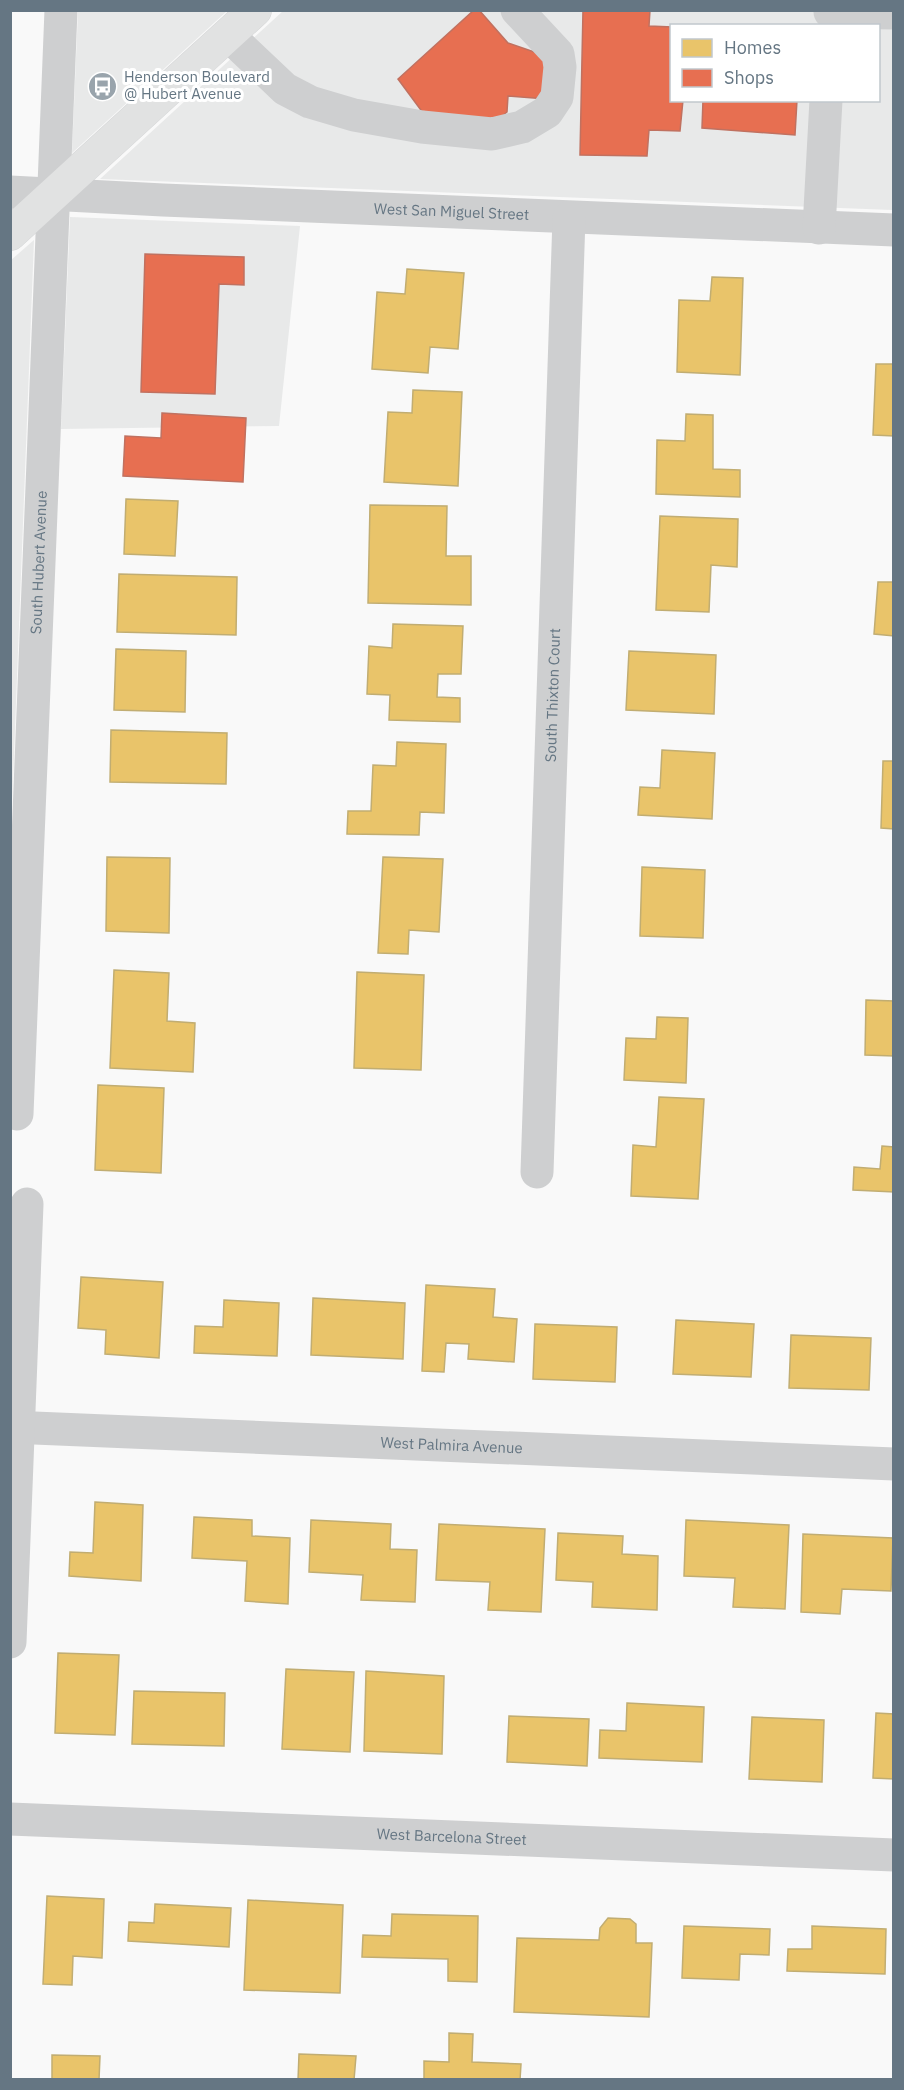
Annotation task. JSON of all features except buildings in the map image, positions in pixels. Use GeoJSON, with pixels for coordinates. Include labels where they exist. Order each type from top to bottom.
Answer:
{"type":"FeatureCollection","features":[{"type":"Feature","properties":{"kind":"main road"},"geometry":{"type":"LineString","coordinates":[[10,234],[255,10]]}},
{"type":"Feature","properties":{"kind":"street","name":"South Hubert Avenue"},"geometry":{"type":"LineString","coordinates":[[17,1114],[61,10]]}},
{"type":"Feature","properties":{"kind":"street"},"geometry":{"type":"LineString","coordinates":[[228,35],[285,89],[310,102],[354,115],[422,127],[492,134],[522,127],[548,112],[557,97],[560,67],[558,54],[517,10]]}},
{"type":"Feature","properties":{"kind":"street"},"geometry":{"type":"LineString","coordinates":[[830,16],[894,13]]}},
{"type":"Feature","properties":{"kind":"street"},"geometry":{"type":"LineString","coordinates":[[819,228],[826,102]]}},
{"type":"Feature","properties":{"kind":"street","name":"West San Miguel Street"},"geometry":{"type":"LineString","coordinates":[[10,192],[569,218],[894,230]]}},
{"type":"Feature","properties":{"kind":"street","name":"South Thixton Court"},"geometry":{"type":"LineString","coordinates":[[537,1172],[569,218]]}},
{"type":"Feature","properties":{"kind":"street"},"geometry":{"type":"LineString","coordinates":[[10,1642],[15,1427],[27,1204]]}},
{"type":"Feature","properties":{"kind":"street","name":"West Palmira Avenue"},"geometry":{"type":"LineString","coordinates":[[15,1427],[894,1464]]}},
{"type":"Feature","properties":{"kind":"street","name":"West Barcelona Street"},"geometry":{"type":"LineString","coordinates":[[10,1819],[894,1856]]}},
{"type":"Feature","properties":{"kind":"shaded area"},"geometry":{"type":"Polygon","coordinates":[[[78,10],[227,11],[72,153],[78,10]]]}},
{"type":"Feature","properties":{"kind":"shaded area"},"geometry":{"type":"Polygon","coordinates":[[[283,11],[893,11],[894,189],[892,210],[100,179],[283,11]]]}},
{"type":"Feature","properties":{"kind":"shaded area"},"geometry":{"type":"Polygon","coordinates":[[[70,217],[300,226],[279,426],[61,429],[70,217]]]}},
{"type":"Feature","properties":{"kind":"shaded area"},"geometry":{"type":"Polygon","coordinates":[[[34,240],[11,832],[10,261],[34,240]]]}},
{"type":"Feature","properties":{"kind":"place","name":"Henderson Boulevard @ Hubert Avenue"},"geometry":{"type":"Point","coordinates":[103,86]}}]}
